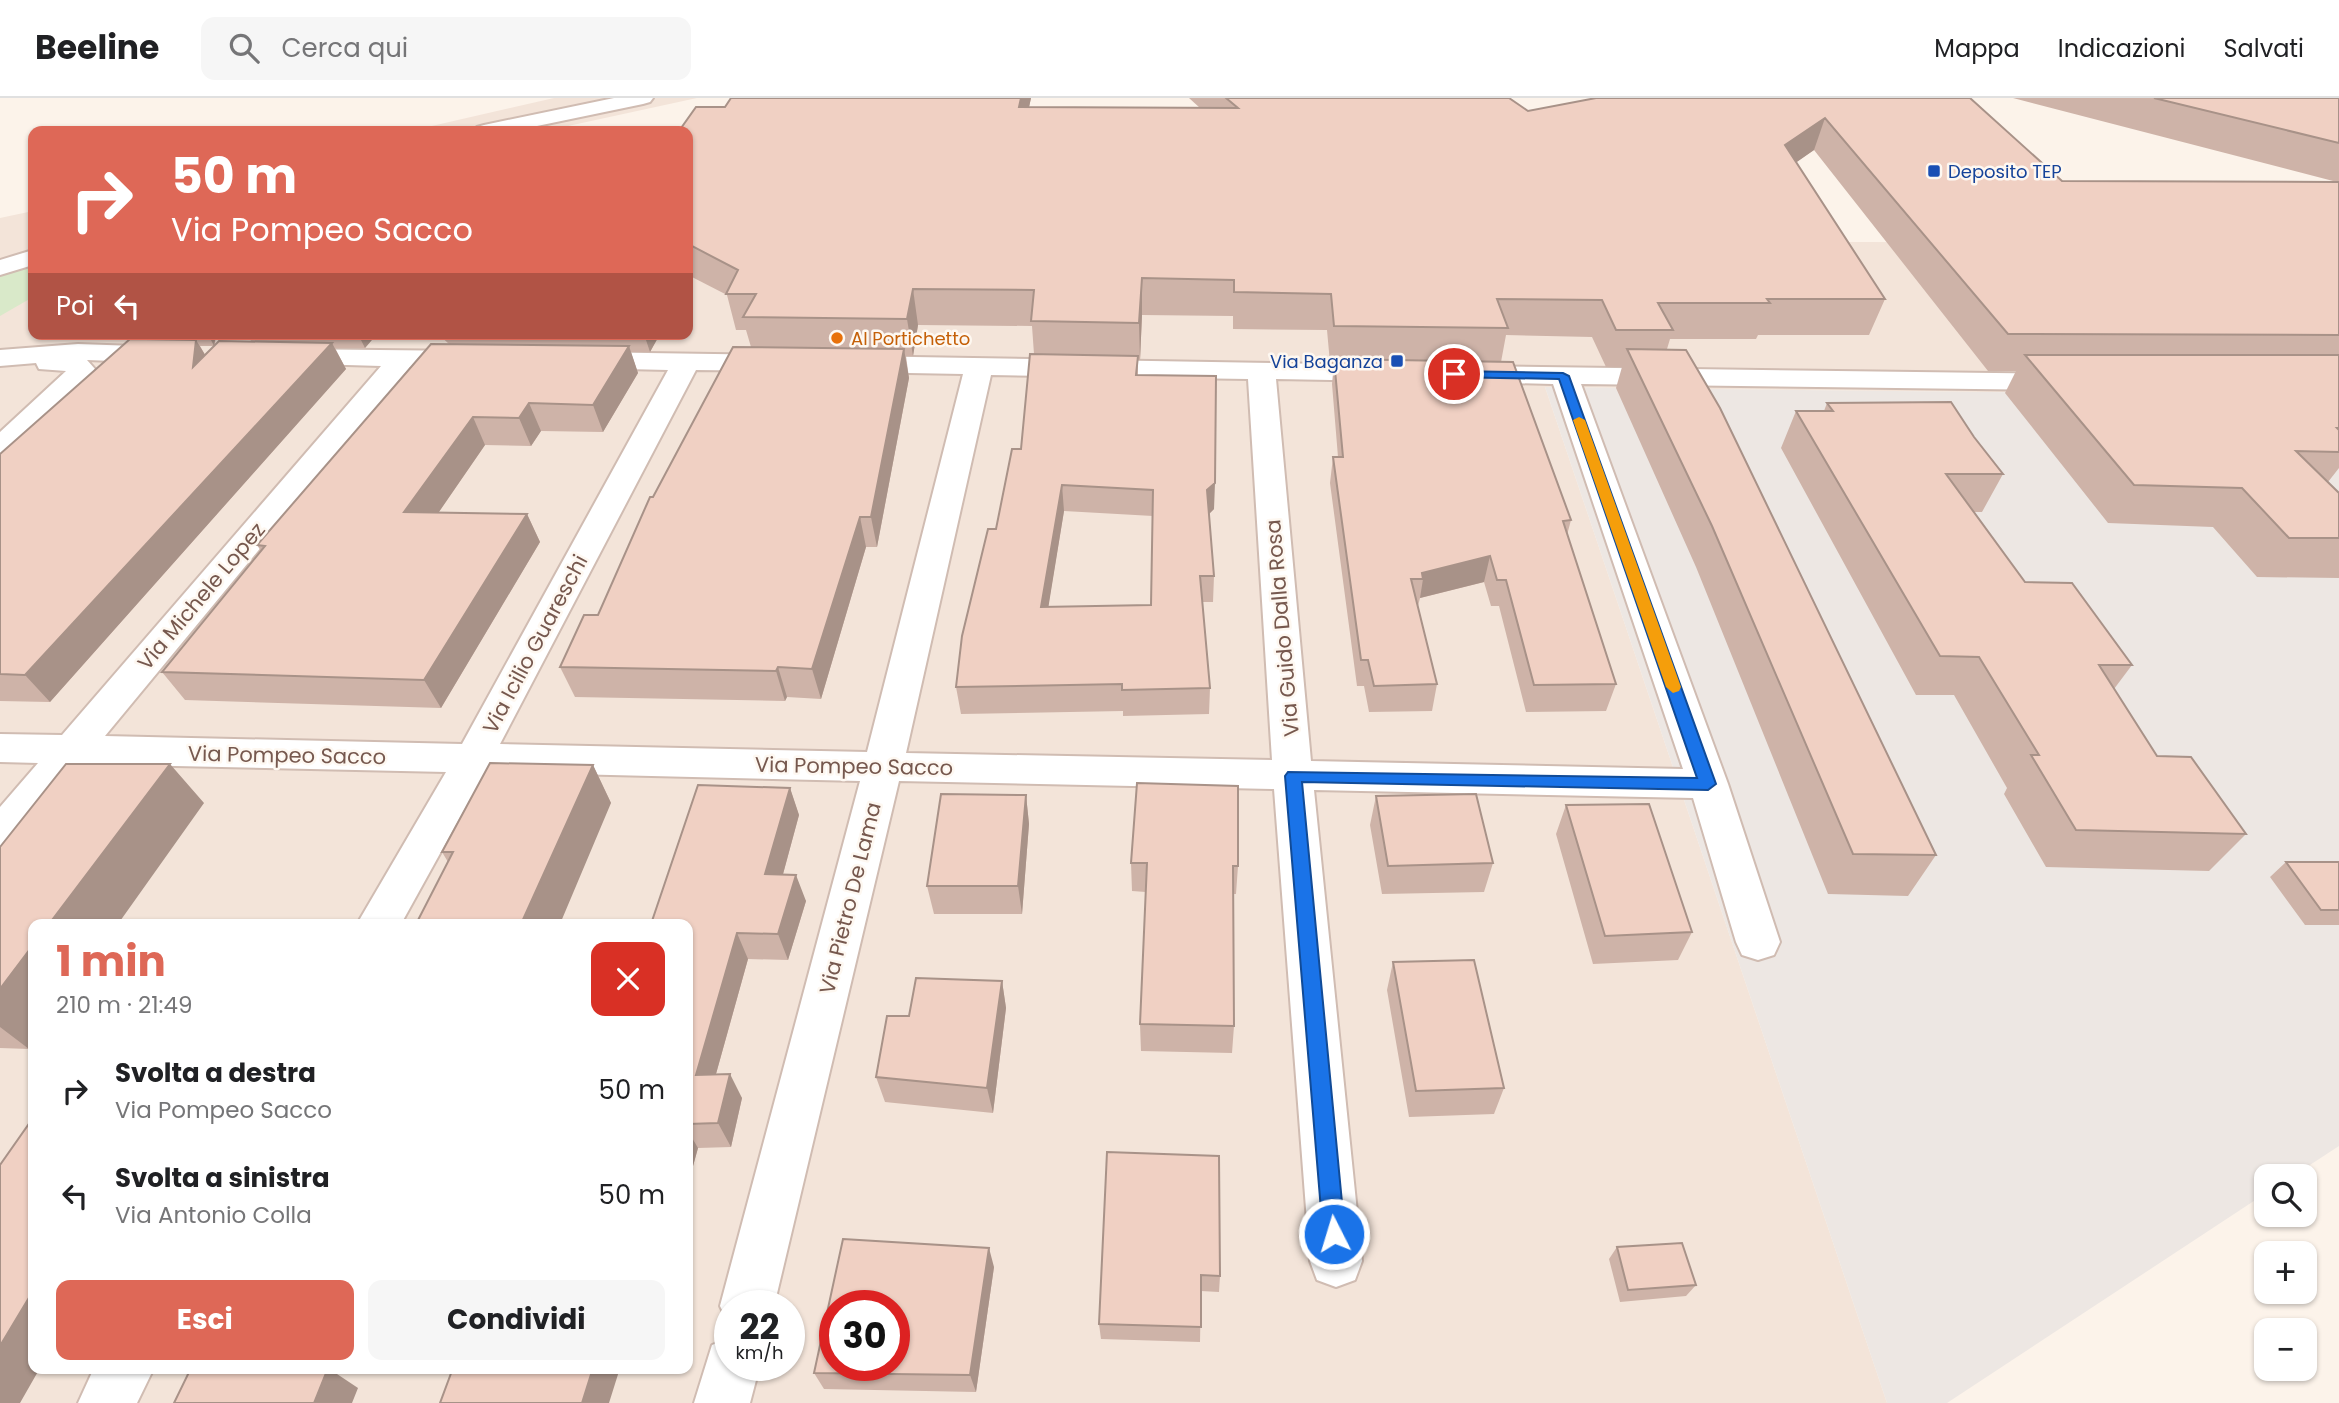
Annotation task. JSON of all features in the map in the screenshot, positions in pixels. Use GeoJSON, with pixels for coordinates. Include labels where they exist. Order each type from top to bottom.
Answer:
{"type":"FeatureCollection","features":[{"type":"Feature","properties":{"kind":"street"},"geometry":{"type":"LineString","coordinates":[[508,126],[643,98]]}},
{"type":"Feature","properties":{"kind":"street"},"geometry":{"type":"LineString","coordinates":[[0,348],[78,365],[81,369],[78,377]]}},
{"type":"Feature","properties":{"kind":"street"},"geometry":{"type":"LineString","coordinates":[[0,448],[78,377],[102,361],[129,355]]}},
{"type":"Feature","properties":{"kind":"street"},"geometry":{"type":"LineString","coordinates":[[0,358],[184,355]]}},
{"type":"Feature","properties":{"kind":"street"},"geometry":{"type":"LineString","coordinates":[[266,356],[497,359]]}},
{"type":"Feature","properties":{"kind":"street"},"geometry":{"type":"LineString","coordinates":[[0,369],[54,358]]}},
{"type":"Feature","properties":{"kind":"street","name":"Via Michele Lopez"},"geometry":{"type":"LineString","coordinates":[[0,835],[403,358]]}},
{"type":"Feature","properties":{"kind":"street"},"geometry":{"type":"LineString","coordinates":[[551,360],[798,363]]}},
{"type":"Feature","properties":{"kind":"street","name":"Via Icilio Guareschi"},"geometry":{"type":"LineString","coordinates":[[382,919],[473,759],[686,362]]}},
{"type":"Feature","properties":{"kind":"street"},"geometry":{"type":"LineString","coordinates":[[825,364],[2095,382]]}},
{"type":"Feature","properties":{"kind":"street","name":"Via Pietro De Lama"},"geometry":{"type":"LineString","coordinates":[[751,1290],[883,767],[979,366]]}},
{"type":"Feature","properties":{"kind":"street","name":"Via Guido Dalla Rosa"},"geometry":{"type":"LineString","coordinates":[[1261,371],[1293,776],[1336,1261]]}},
{"type":"Feature","properties":{"kind":"street"},"geometry":{"type":"LineString","coordinates":[[1563,376],[1708,784],[1758,942]]}},
{"type":"Feature","properties":{"kind":"street","name":"Via Pompeo Sacco"},"geometry":{"type":"LineString","coordinates":[[0,748],[1708,784]]}},
{"type":"Feature","properties":{"kind":"street"},"geometry":{"type":"LineString","coordinates":[[106,1403],[123,1374]]}},
{"type":"Feature","properties":{"kind":"street"},"geometry":{"type":"LineString","coordinates":[[722,1403],[728,1381]]}},
{"type":"Feature","properties":{"kind":"shaded area"},"geometry":{"type":"Polygon","coordinates":[[[554,98],[697,98],[568,126],[432,126],[554,98]]]}},
{"type":"Feature","properties":{"kind":"shaded area"},"geometry":{"type":"Polygon","coordinates":[[[28,212],[28,340],[693,340],[693,256],[1491,241],[2243,243],[2339,396],[1545,387],[1887,1403],[0,1403],[0,218],[28,212]]]}},
{"type":"Feature","properties":{"kind":"shaded area"},"geometry":{"type":"Polygon","coordinates":[[[1545,387],[2339,396],[2339,1146],[2311,1164],[2254,1164],[2254,1201],[1947,1403],[1887,1403],[1545,387]]]}},
{"type":"Feature","properties":{"kind":"green space"},"geometry":{"type":"Polygon","coordinates":[[[28,264],[28,300],[0,316],[0,277],[28,264]]]}},
{"type":"Feature","properties":{"kind":"building"},"geometry":{"type":"Polygon","coordinates":[[[731,98],[1021,98],[1019,107],[1238,108],[1226,98],[1509,98],[1528,111],[1596,98],[1970,98],[2062,181],[2339,182],[2339,335],[2008,334],[1825,118],[1785,145],[1885,299],[1658,303],[1673,330],[1616,330],[1602,300],[1497,299],[1508,328],[1334,326],[1331,294],[1234,292],[1234,280],[1142,278],[1139,323],[1031,321],[1034,290],[913,289],[907,319],[743,317],[756,294],[726,294],[738,270],[693,247],[693,126],[683,126],[696,107],[725,107],[731,98]]]}},
{"type":"Feature","properties":{"kind":"building"},"geometry":{"type":"Polygon","coordinates":[[[2154,98],[2339,98],[2339,143],[2154,98]]]}},
{"type":"Feature","properties":{"kind":"building"},"geometry":{"type":"Polygon","coordinates":[[[129,340],[196,340],[193,367],[219,341],[332,343],[25,675],[0,674],[0,454],[129,340]]]}},
{"type":"Feature","properties":{"kind":"building"},"geometry":{"type":"Polygon","coordinates":[[[431,344],[629,346],[593,405],[529,403],[519,418],[473,417],[404,512],[527,514],[424,680],[162,672],[265,546],[257,545],[431,344]]]}},
{"type":"Feature","properties":{"kind":"building"},"geometry":{"type":"Polygon","coordinates":[[[733,347],[904,349],[871,517],[860,517],[812,669],[778,667],[776,671],[560,667],[584,615],[598,615],[650,497],[653,497],[733,347]]]}},
{"type":"Feature","properties":{"kind":"building"},"geometry":{"type":"Polygon","coordinates":[[[1627,349],[1686,350],[1720,408],[1936,855],[1853,854],[1712,526],[1627,349]]]}},
{"type":"Feature","properties":{"kind":"building"},"geometry":{"type":"Polygon","coordinates":[[[1030,354],[1138,356],[1136,375],[1216,376],[1215,483],[1207,490],[1214,576],[1200,576],[1210,688],[1122,690],[1122,684],[956,687],[962,636],[988,529],[996,529],[1012,449],[1021,449],[1030,354]],[[1062,485],[1041,607],[1151,605],[1153,490],[1062,485]]]}},
{"type":"Feature","properties":{"kind":"building"},"geometry":{"type":"Polygon","coordinates":[[[2025,355],[2339,355],[2339,452],[2296,451],[2339,493],[2339,538],[2289,538],[2242,488],[2134,485],[2025,355]]]}},
{"type":"Feature","properties":{"kind":"building"},"geometry":{"type":"Polygon","coordinates":[[[1334,359],[1513,362],[1571,520],[1563,521],[1616,684],[1534,685],[1506,580],[1497,580],[1490,556],[1422,573],[1423,579],[1411,579],[1437,684],[1374,686],[1368,660],[1361,660],[1333,457],[1343,457],[1334,359]]]}},
{"type":"Feature","properties":{"kind":"building"},"geometry":{"type":"Polygon","coordinates":[[[1951,402],[2003,474],[1946,474],[2025,582],[2072,583],[2132,665],[2099,665],[2157,756],[2191,757],[2246,834],[2076,830],[2031,755],[2039,755],[1979,657],[1940,656],[1796,411],[1833,411],[1827,403],[1951,402]]]}},
{"type":"Feature","properties":{"kind":"building"},"geometry":{"type":"Polygon","coordinates":[[[490,763],[593,765],[523,919],[419,919],[453,852],[442,852],[490,763]]]}},
{"type":"Feature","properties":{"kind":"building"},"geometry":{"type":"Polygon","coordinates":[[[66,764],[170,764],[53,919],[28,919],[28,952],[0,989],[0,847],[66,764]]]}},
{"type":"Feature","properties":{"kind":"building"},"geometry":{"type":"Polygon","coordinates":[[[1137,783],[1238,786],[1238,866],[1233,866],[1234,1026],[1140,1024],[1147,863],[1131,863],[1137,783]]]}},
{"type":"Feature","properties":{"kind":"building"},"geometry":{"type":"Polygon","coordinates":[[[698,785],[790,788],[765,874],[796,875],[778,934],[737,933],[696,1075],[730,1074],[718,1123],[693,1124],[693,919],[653,919],[698,785]]]}},
{"type":"Feature","properties":{"kind":"building"},"geometry":{"type":"Polygon","coordinates":[[[941,794],[1026,795],[1018,886],[927,886],[941,794]]]}},
{"type":"Feature","properties":{"kind":"building"},"geometry":{"type":"Polygon","coordinates":[[[1476,794],[1493,863],[1388,866],[1376,796],[1476,794]]]}},
{"type":"Feature","properties":{"kind":"building"},"geometry":{"type":"Polygon","coordinates":[[[1649,804],[1692,932],[1605,936],[1566,805],[1649,804]]]}},
{"type":"Feature","properties":{"kind":"building"},"geometry":{"type":"Polygon","coordinates":[[[2286,862],[2339,862],[2339,910],[2321,910],[2286,862]]]}},
{"type":"Feature","properties":{"kind":"building"},"geometry":{"type":"Polygon","coordinates":[[[1474,960],[1504,1088],[1416,1091],[1393,962],[1474,960]]]}},
{"type":"Feature","properties":{"kind":"building"},"geometry":{"type":"Polygon","coordinates":[[[916,978],[1002,981],[987,1088],[876,1077],[887,1016],[909,1016],[916,978]]]}},
{"type":"Feature","properties":{"kind":"building"},"geometry":{"type":"Polygon","coordinates":[[[28,1125],[28,1299],[0,1346],[0,1165],[28,1125]]]}},
{"type":"Feature","properties":{"kind":"building"},"geometry":{"type":"Polygon","coordinates":[[[1107,1152],[1219,1156],[1220,1276],[1201,1275],[1201,1327],[1099,1324],[1107,1152]]]}},
{"type":"Feature","properties":{"kind":"building"},"geometry":{"type":"Polygon","coordinates":[[[843,1239],[989,1248],[970,1375],[910,1374],[910,1290],[832,1290],[843,1239]]]}},
{"type":"Feature","properties":{"kind":"building"},"geometry":{"type":"Polygon","coordinates":[[[1682,1243],[1696,1285],[1628,1290],[1617,1247],[1682,1243]]]}},
{"type":"Feature","properties":{"kind":"building"},"geometry":{"type":"Polygon","coordinates":[[[819,1350],[819,1373],[814,1373],[819,1350]]]}},
{"type":"Feature","properties":{"kind":"building"},"geometry":{"type":"Polygon","coordinates":[[[188,1374],[326,1374],[314,1403],[174,1403],[188,1374]]]}},
{"type":"Feature","properties":{"kind":"building"},"geometry":{"type":"Polygon","coordinates":[[[451,1374],[591,1374],[582,1403],[440,1403],[451,1374]]]}},
{"type":"Feature","properties":{"kind":"slow traffic"},"geometry":{"type":"LineString","coordinates":[[1579,420],[1673,687]]}},
{"type":"Feature","properties":{"kind":"place","name":"Deposito TEP"},"geometry":{"type":"Point","coordinates":[1934,171]}},
{"type":"Feature","properties":{"kind":"place","name":"Al Portichetto"},"geometry":{"type":"Point","coordinates":[837,338]}},
{"type":"Feature","properties":{"kind":"place","name":"Via Baganza"},"geometry":{"type":"Point","coordinates":[1397,361]}},
{"type":"Feature","properties":{"kind":"route"},"geometry":{"type":"LineString","coordinates":[[1334,1234],[1293,776],[1708,784],[1563,376],[1454,374]]}}]}
